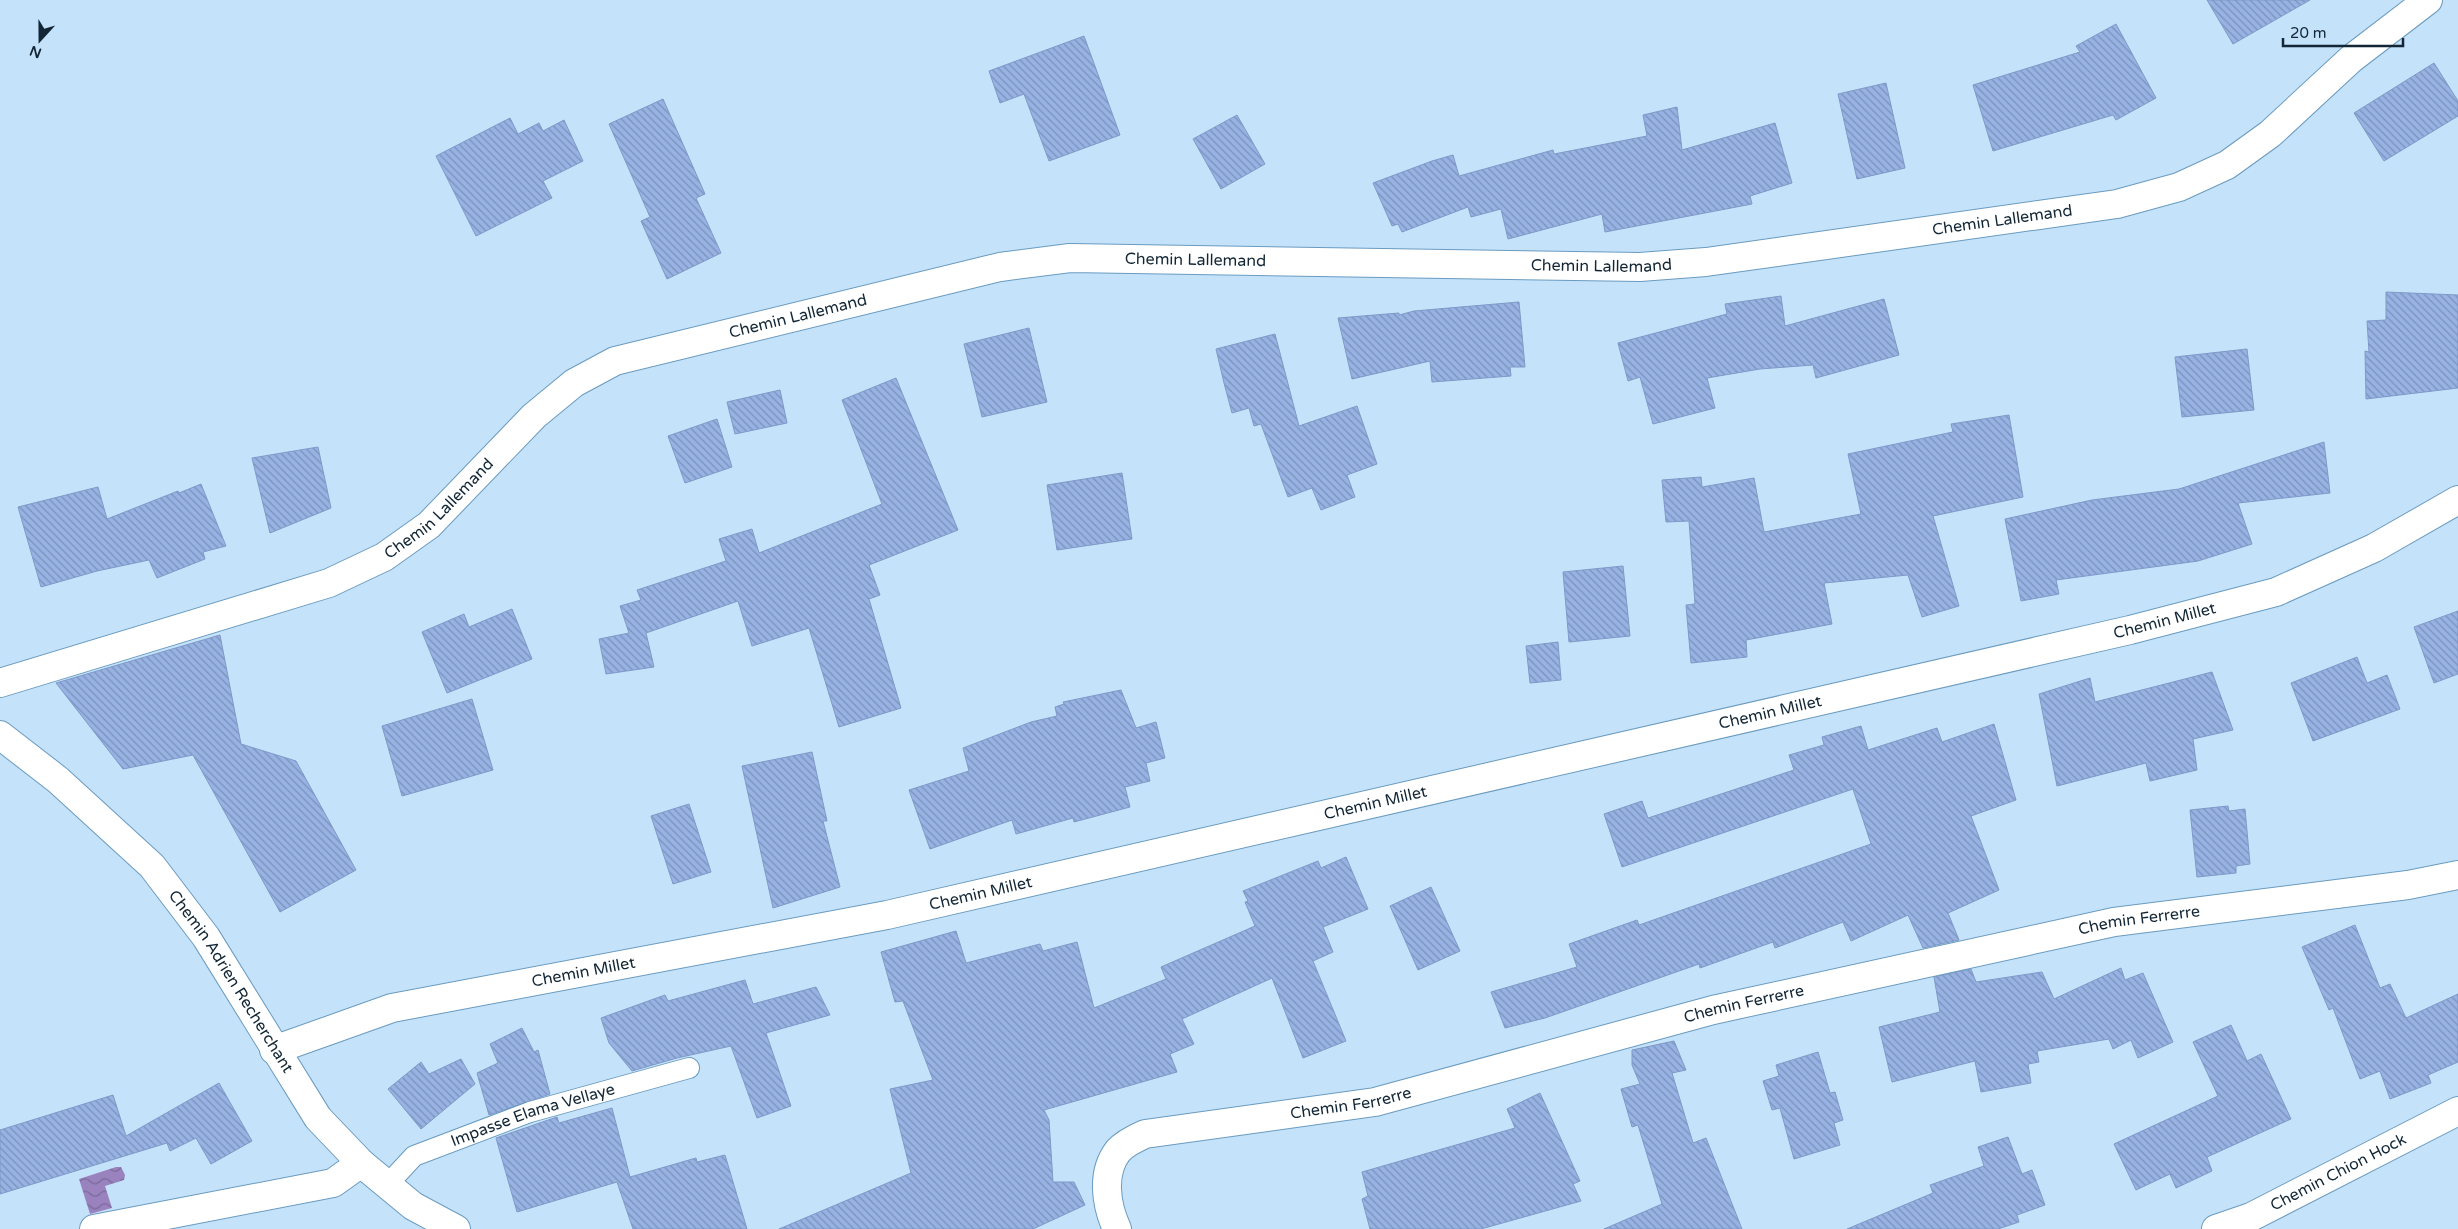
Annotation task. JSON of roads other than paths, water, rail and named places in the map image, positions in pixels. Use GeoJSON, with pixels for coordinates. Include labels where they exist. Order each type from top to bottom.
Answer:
{"type":"FeatureCollection","features":[{"type":"Feature","properties":{"kind":"street","name":"Chemin Lallemand"},"geometry":{"type":"LineString","coordinates":[[0,684],[329,583],[384,557],[429,525],[534,416],[574,383],[615,361],[1000,267],[1070,258],[1640,267],[1706,262],[2117,204],[2178,187],[2227,165],[2270,134],[2351,59],[2428,0]]}},
{"type":"Feature","properties":{"kind":"street","name":"Chemin Millet"},"geometry":{"type":"LineString","coordinates":[[274,1050],[392,1008],[887,915],[2130,630],[2276,592],[2374,548],[2458,500]]}},
{"type":"Feature","properties":{"kind":"street","name":"Chemin Adrien Recherchant"},"geometry":{"type":"LineString","coordinates":[[0,735],[58,780],[152,866],[206,937],[274,1050],[318,1118],[361,1163],[413,1206],[456,1229]]}},
{"type":"Feature","properties":{"kind":"street","name":"Chemin Ferrerre"},"geometry":{"type":"LineString","coordinates":[[1117,1229],[1106,1194],[1108,1171],[1119,1150],[1145,1134],[1375,1102],[1713,1010],[2114,922],[2408,884],[2458,874]]}},
{"type":"Feature","properties":{"kind":"street","name":"Chemin Chion Hock"},"geometry":{"type":"LineString","coordinates":[[2216,1229],[2251,1217],[2458,1111]]}},
{"type":"Feature","properties":{"kind":"street"},"geometry":{"type":"LineString","coordinates":[[94,1229],[333,1183],[361,1163]]}},
{"type":"Feature","properties":{"kind":"lane","name":"Impasse Elama Vellaye"},"geometry":{"type":"LineString","coordinates":[[388,1184],[414,1156],[432,1149],[530,1112],[689,1068]]}},
{"type":"Feature","properties":{"kind":"water"},"geometry":{"type":"Polygon","coordinates":[[[121,1167],[125,1175],[124,1180],[105,1186],[112,1208],[90,1214],[79,1179],[121,1167]]]}}]}
